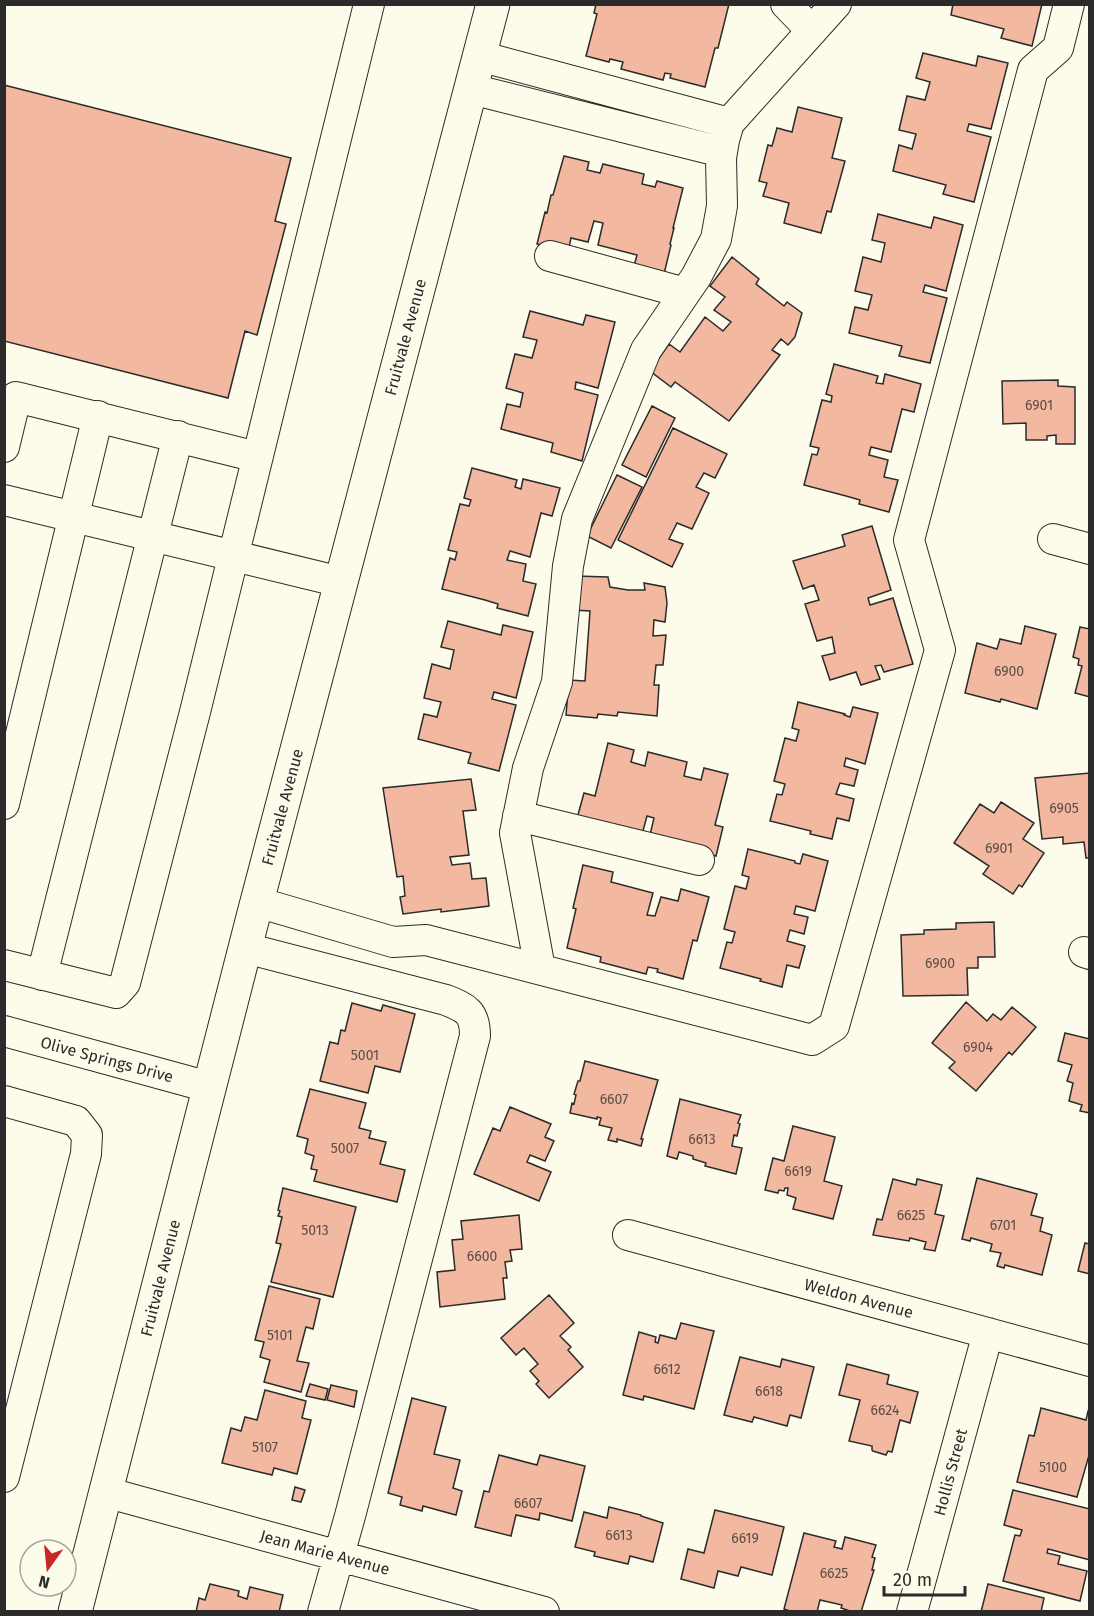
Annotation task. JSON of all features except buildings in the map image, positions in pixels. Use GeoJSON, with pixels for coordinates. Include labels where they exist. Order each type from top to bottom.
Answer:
{"type":"FeatureCollection","features":[{"type":"Feature","properties":{"kind":"main road","name":"Fruitvale Avenue"},"geometry":{"type":"LineString","coordinates":[[75,1611],[245,948],[493,4]]}},
{"type":"Feature","properties":{"kind":"street"},"geometry":{"type":"LineString","coordinates":[[4,964],[116,993],[125,983],[195,712],[369,4]]}},
{"type":"Feature","properties":{"kind":"street"},"geometry":{"type":"LineString","coordinates":[[786,4],[812,31]]}},
{"type":"Feature","properties":{"kind":"street"},"geometry":{"type":"LineString","coordinates":[[540,969],[515,833],[528,768],[557,682],[568,566],[577,519],[646,350],[685,293],[716,239],[722,206],[722,152],[729,123],[837,4]]}},
{"type":"Feature","properties":{"kind":"street"},"geometry":{"type":"LineString","coordinates":[[257,902],[393,942],[426,940],[812,1040],[834,1026],[940,650],[909,540],[1033,70],[1058,48],[1069,4]]}},
{"type":"Feature","properties":{"kind":"street"},"geometry":{"type":"LineString","coordinates":[[480,56],[729,123]]}},
{"type":"Feature","properties":{"kind":"street"},"geometry":{"type":"LineString","coordinates":[[471,89],[722,152]]}},
{"type":"Feature","properties":{"kind":"street"},"geometry":{"type":"LineString","coordinates":[[550,256],[685,293]]}},
{"type":"Feature","properties":{"kind":"street"},"geometry":{"type":"LineString","coordinates":[[4,447],[16,397],[257,457]]}},
{"type":"Feature","properties":{"kind":"street"},"geometry":{"type":"LineString","coordinates":[[4,804],[98,416]]}},
{"type":"Feature","properties":{"kind":"street"},"geometry":{"type":"LineString","coordinates":[[42,975],[178,436]]}},
{"type":"Feature","properties":{"kind":"street"},"geometry":{"type":"LineString","coordinates":[[4,500],[341,582]]}},
{"type":"Feature","properties":{"kind":"street"},"geometry":{"type":"LineString","coordinates":[[1053,539],[1089,549]]}},
{"type":"Feature","properties":{"kind":"street"},"geometry":{"type":"LineString","coordinates":[[519,816],[699,860]]}},
{"type":"Feature","properties":{"kind":"street"},"geometry":{"type":"LineString","coordinates":[[245,948],[446,1000],[462,1006],[471,1014],[475,1023],[475,1036],[353,1505],[323,1611]]}},
{"type":"Feature","properties":{"kind":"street","name":"Olive Springs Drive"},"geometry":{"type":"LineString","coordinates":[[4,1031],[209,1087]]}},
{"type":"Feature","properties":{"kind":"street"},"geometry":{"type":"LineString","coordinates":[[4,1101],[76,1121],[87,1135],[86,1154],[4,1477]]}},
{"type":"Feature","properties":{"kind":"street","name":"Weldon Avenue"},"geometry":{"type":"LineString","coordinates":[[628,1235],[1089,1361]]}},
{"type":"Feature","properties":{"kind":"street","name":"Hollis Street"},"geometry":{"type":"LineString","coordinates":[[912,1611],[988,1333]]}},
{"type":"Feature","properties":{"kind":"street","name":"Jean Marie Avenue"},"geometry":{"type":"LineString","coordinates":[[105,1492],[532,1610]]}}]}
